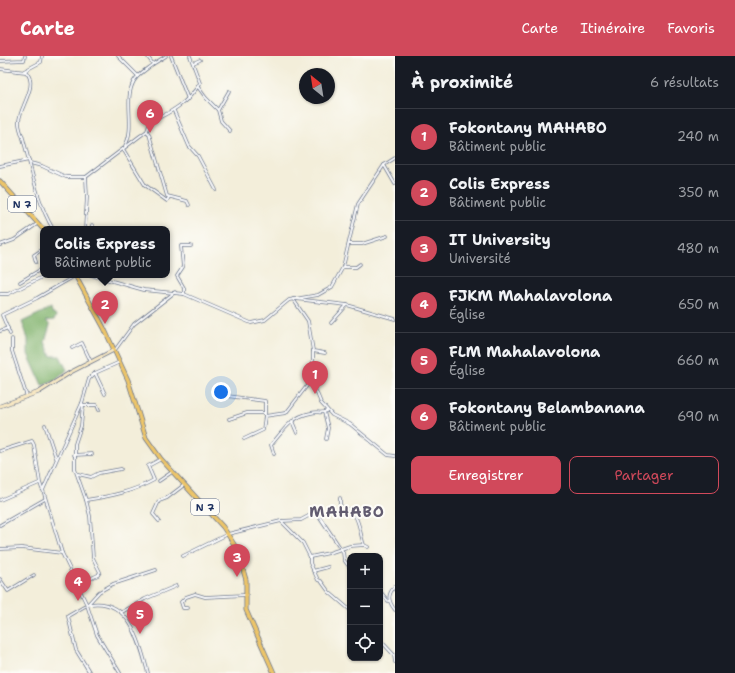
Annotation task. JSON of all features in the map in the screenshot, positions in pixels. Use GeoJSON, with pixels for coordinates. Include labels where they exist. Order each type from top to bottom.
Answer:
{"type":"FeatureCollection","features":[{"type":"Feature","properties":{"kind":"main road","name":"N 7"},"geometry":{"type":"LineString","coordinates":[[0,181],[40,226]]}},
{"type":"Feature","properties":{"kind":"main road","name":"N 7"},"geometry":{"type":"LineString","coordinates":[[76,278],[114,350],[131,387],[144,433],[161,459],[228,534],[239,554],[246,580],[245,595],[247,614],[274,673]]}},
{"type":"Feature","properties":{"kind":"street"},"geometry":{"type":"LineString","coordinates":[[0,61],[24,60],[25,56]]}},
{"type":"Feature","properties":{"kind":"street"},"geometry":{"type":"LineString","coordinates":[[23,71],[41,62],[42,56]]}},
{"type":"Feature","properties":{"kind":"street"},"geometry":{"type":"LineString","coordinates":[[118,56],[138,76]]}},
{"type":"Feature","properties":{"kind":"street"},"geometry":{"type":"LineString","coordinates":[[147,56],[153,64]]}},
{"type":"Feature","properties":{"kind":"street"},"geometry":{"type":"LineString","coordinates":[[123,149],[129,136],[131,88],[138,76],[166,56]]}},
{"type":"Feature","properties":{"kind":"street"},"geometry":{"type":"LineString","coordinates":[[172,56],[188,99]]}},
{"type":"Feature","properties":{"kind":"street"},"geometry":{"type":"LineString","coordinates":[[0,166],[30,162],[66,177],[86,177],[147,131],[150,122],[174,111],[188,99],[200,83],[190,56]]}},
{"type":"Feature","properties":{"kind":"street"},"geometry":{"type":"LineString","coordinates":[[193,63],[200,60]]}},
{"type":"Feature","properties":{"kind":"street"},"geometry":{"type":"LineString","coordinates":[[0,69],[23,71],[28,73],[30,82],[19,122],[39,201],[44,214],[51,226]]}},
{"type":"Feature","properties":{"kind":"street"},"geometry":{"type":"LineString","coordinates":[[198,87],[218,110],[221,121],[230,130]]}},
{"type":"Feature","properties":{"kind":"street"},"geometry":{"type":"LineString","coordinates":[[218,110],[229,91]]}},
{"type":"Feature","properties":{"kind":"street"},"geometry":{"type":"LineString","coordinates":[[174,111],[188,146],[198,156],[216,190]]}},
{"type":"Feature","properties":{"kind":"street"},"geometry":{"type":"LineString","coordinates":[[147,131],[165,192],[170,197],[187,201],[189,205]]}},
{"type":"Feature","properties":{"kind":"street"},"geometry":{"type":"LineString","coordinates":[[123,149],[145,185],[167,201],[170,197]]}},
{"type":"Feature","properties":{"kind":"street"},"geometry":{"type":"LineString","coordinates":[[102,278],[144,290],[184,294],[255,323],[265,320],[279,307],[293,299],[318,295],[328,291],[336,282],[343,267],[349,244],[352,220],[358,204],[384,165],[395,158]]}},
{"type":"Feature","properties":{"kind":"street"},"geometry":{"type":"LineString","coordinates":[[384,165],[395,184]]}},
{"type":"Feature","properties":{"kind":"street"},"geometry":{"type":"LineString","coordinates":[[84,226],[87,197],[86,177]]}},
{"type":"Feature","properties":{"kind":"street"},"geometry":{"type":"LineString","coordinates":[[0,245],[14,240],[38,223]]}},
{"type":"Feature","properties":{"kind":"street"},"geometry":{"type":"LineString","coordinates":[[349,244],[362,244],[387,236]]}},
{"type":"Feature","properties":{"kind":"street"},"geometry":{"type":"LineString","coordinates":[[184,294],[184,288],[177,276],[183,267],[181,246],[191,246]]}},
{"type":"Feature","properties":{"kind":"street"},"geometry":{"type":"LineString","coordinates":[[36,262],[34,255],[40,251]]}},
{"type":"Feature","properties":{"kind":"street"},"geometry":{"type":"LineString","coordinates":[[343,267],[356,267],[360,264]]}},
{"type":"Feature","properties":{"kind":"street"},"geometry":{"type":"LineString","coordinates":[[20,282],[40,270]]}},
{"type":"Feature","properties":{"kind":"street"},"geometry":{"type":"LineString","coordinates":[[0,294],[8,294],[40,278]]}},
{"type":"Feature","properties":{"kind":"street"},"geometry":{"type":"LineString","coordinates":[[10,334],[2,315],[37,298],[72,278]]}},
{"type":"Feature","properties":{"kind":"street"},"geometry":{"type":"LineString","coordinates":[[0,406],[27,397],[114,350],[134,324],[176,292]]}},
{"type":"Feature","properties":{"kind":"street"},"geometry":{"type":"LineString","coordinates":[[293,299],[347,305],[395,319]]}},
{"type":"Feature","properties":{"kind":"street"},"geometry":{"type":"LineString","coordinates":[[293,299],[308,321],[313,351],[313,378],[316,391],[325,411],[328,428],[326,439]]}},
{"type":"Feature","properties":{"kind":"street"},"geometry":{"type":"LineString","coordinates":[[331,323],[347,305]]}},
{"type":"Feature","properties":{"kind":"street"},"geometry":{"type":"LineString","coordinates":[[0,331],[8,328]]}},
{"type":"Feature","properties":{"kind":"street"},"geometry":{"type":"LineString","coordinates":[[12,339],[12,350],[27,397]]}},
{"type":"Feature","properties":{"kind":"street"},"geometry":{"type":"LineString","coordinates":[[72,348],[82,343],[91,362]]}},
{"type":"Feature","properties":{"kind":"street"},"geometry":{"type":"LineString","coordinates":[[313,351],[324,353]]}},
{"type":"Feature","properties":{"kind":"street"},"geometry":{"type":"LineString","coordinates":[[43,490],[82,404],[89,379],[95,373],[120,362]]}},
{"type":"Feature","properties":{"kind":"street"},"geometry":{"type":"LineString","coordinates":[[95,373],[106,394]]}},
{"type":"Feature","properties":{"kind":"street"},"geometry":{"type":"LineString","coordinates":[[229,419],[247,413],[264,415],[286,413],[313,378]]}},
{"type":"Feature","properties":{"kind":"street"},"geometry":{"type":"LineString","coordinates":[[220,395],[265,401],[263,430],[244,439]]}},
{"type":"Feature","properties":{"kind":"street"},"geometry":{"type":"LineString","coordinates":[[82,404],[97,405],[99,410]]}},
{"type":"Feature","properties":{"kind":"street"},"geometry":{"type":"LineString","coordinates":[[77,585],[98,575],[100,572],[93,558],[90,516],[78,474],[75,469],[74,455],[81,426],[82,404]]}},
{"type":"Feature","properties":{"kind":"street"},"geometry":{"type":"LineString","coordinates":[[274,454],[271,445],[286,425],[311,412],[325,411],[338,420],[350,424],[388,455],[395,456]]}},
{"type":"Feature","properties":{"kind":"street"},"geometry":{"type":"LineString","coordinates":[[292,421],[297,433]]}},
{"type":"Feature","properties":{"kind":"street"},"geometry":{"type":"LineString","coordinates":[[45,425],[57,459]]}},
{"type":"Feature","properties":{"kind":"street"},"geometry":{"type":"LineString","coordinates":[[0,451],[32,441],[34,445],[40,483],[62,553],[88,605],[97,635],[120,673]]}},
{"type":"Feature","properties":{"kind":"street"},"geometry":{"type":"LineString","coordinates":[[74,455],[92,454]]}},
{"type":"Feature","properties":{"kind":"street"},"geometry":{"type":"LineString","coordinates":[[86,500],[126,493],[142,487],[154,480],[148,470],[148,466],[161,459]]}},
{"type":"Feature","properties":{"kind":"street"},"geometry":{"type":"LineString","coordinates":[[78,474],[91,477],[99,473],[121,469]]}},
{"type":"Feature","properties":{"kind":"street"},"geometry":{"type":"LineString","coordinates":[[159,481],[172,472]]}},
{"type":"Feature","properties":{"kind":"street"},"geometry":{"type":"LineString","coordinates":[[0,500],[40,483]]}},
{"type":"Feature","properties":{"kind":"street"},"geometry":{"type":"LineString","coordinates":[[159,521],[153,514],[159,501],[167,498],[184,485]]}},
{"type":"Feature","properties":{"kind":"street"},"geometry":{"type":"LineString","coordinates":[[340,498],[340,506],[349,508],[360,526],[364,545]]}},
{"type":"Feature","properties":{"kind":"street"},"geometry":{"type":"LineString","coordinates":[[0,525],[45,499]]}},
{"type":"Feature","properties":{"kind":"street"},"geometry":{"type":"LineString","coordinates":[[183,556],[228,534],[281,521],[301,520],[314,513],[321,519],[347,564]]}},
{"type":"Feature","properties":{"kind":"street"},"geometry":{"type":"LineString","coordinates":[[281,521],[302,543],[310,557],[313,571],[318,580],[321,581],[329,592],[347,607]]}},
{"type":"Feature","properties":{"kind":"street"},"geometry":{"type":"LineString","coordinates":[[310,557],[340,550],[350,546],[364,545],[368,547]]}},
{"type":"Feature","properties":{"kind":"street"},"geometry":{"type":"LineString","coordinates":[[0,549],[22,548],[62,553]]}},
{"type":"Feature","properties":{"kind":"street"},"geometry":{"type":"LineString","coordinates":[[313,571],[328,567]]}},
{"type":"Feature","properties":{"kind":"street"},"geometry":{"type":"LineString","coordinates":[[90,673],[76,650],[68,616],[88,605],[99,592],[113,584],[156,570]]}},
{"type":"Feature","properties":{"kind":"street"},"geometry":{"type":"LineString","coordinates":[[0,579],[8,591],[34,575]]}},
{"type":"Feature","properties":{"kind":"street"},"geometry":{"type":"LineString","coordinates":[[122,612],[145,599],[176,586]]}},
{"type":"Feature","properties":{"kind":"street"},"geometry":{"type":"LineString","coordinates":[[389,602],[391,591],[395,586]]}},
{"type":"Feature","properties":{"kind":"street"},"geometry":{"type":"LineString","coordinates":[[391,591],[395,590]]}},
{"type":"Feature","properties":{"kind":"street"},"geometry":{"type":"LineString","coordinates":[[188,608],[183,608],[181,602],[190,594],[197,594],[205,597],[245,595]]}},
{"type":"Feature","properties":{"kind":"street"},"geometry":{"type":"LineString","coordinates":[[383,595],[395,610]]}},
{"type":"Feature","properties":{"kind":"street"},"geometry":{"type":"LineString","coordinates":[[88,605],[109,605],[122,612],[132,624],[148,673]]}},
{"type":"Feature","properties":{"kind":"street"},"geometry":{"type":"LineString","coordinates":[[383,643],[395,655],[395,662]]}},
{"type":"Feature","properties":{"kind":"green space"},"geometry":{"type":"Polygon","coordinates":[[[51,308],[52,313],[56,316],[54,320],[46,321],[50,325],[45,342],[51,356],[60,356],[67,370],[55,381],[42,385],[28,354],[28,339],[22,322],[51,308]]]}},
{"type":"Feature","properties":{"kind":"place","name":"Fokontany Belambanana"},"geometry":{"type":"Point","coordinates":[150,133]}},
{"type":"Feature","properties":{"kind":"place","name":"Colis Express"},"geometry":{"type":"Point","coordinates":[105,324]}},
{"type":"Feature","properties":{"kind":"place","name":"Fokontany MAHABO"},"geometry":{"type":"Point","coordinates":[315,394]}},
{"type":"Feature","properties":{"kind":"place","name":"IT University"},"geometry":{"type":"Point","coordinates":[237,577]}},
{"type":"Feature","properties":{"kind":"place","name":"FJKM Mahalavolona"},"geometry":{"type":"Point","coordinates":[78,601]}},
{"type":"Feature","properties":{"kind":"place","name":"FLM Mahalavolona"},"geometry":{"type":"Point","coordinates":[140,634]}},
{"type":"Feature","properties":{"kind":"district","name":"MAHABO"},"geometry":{"type":"Point","coordinates":[347,512]}}]}
